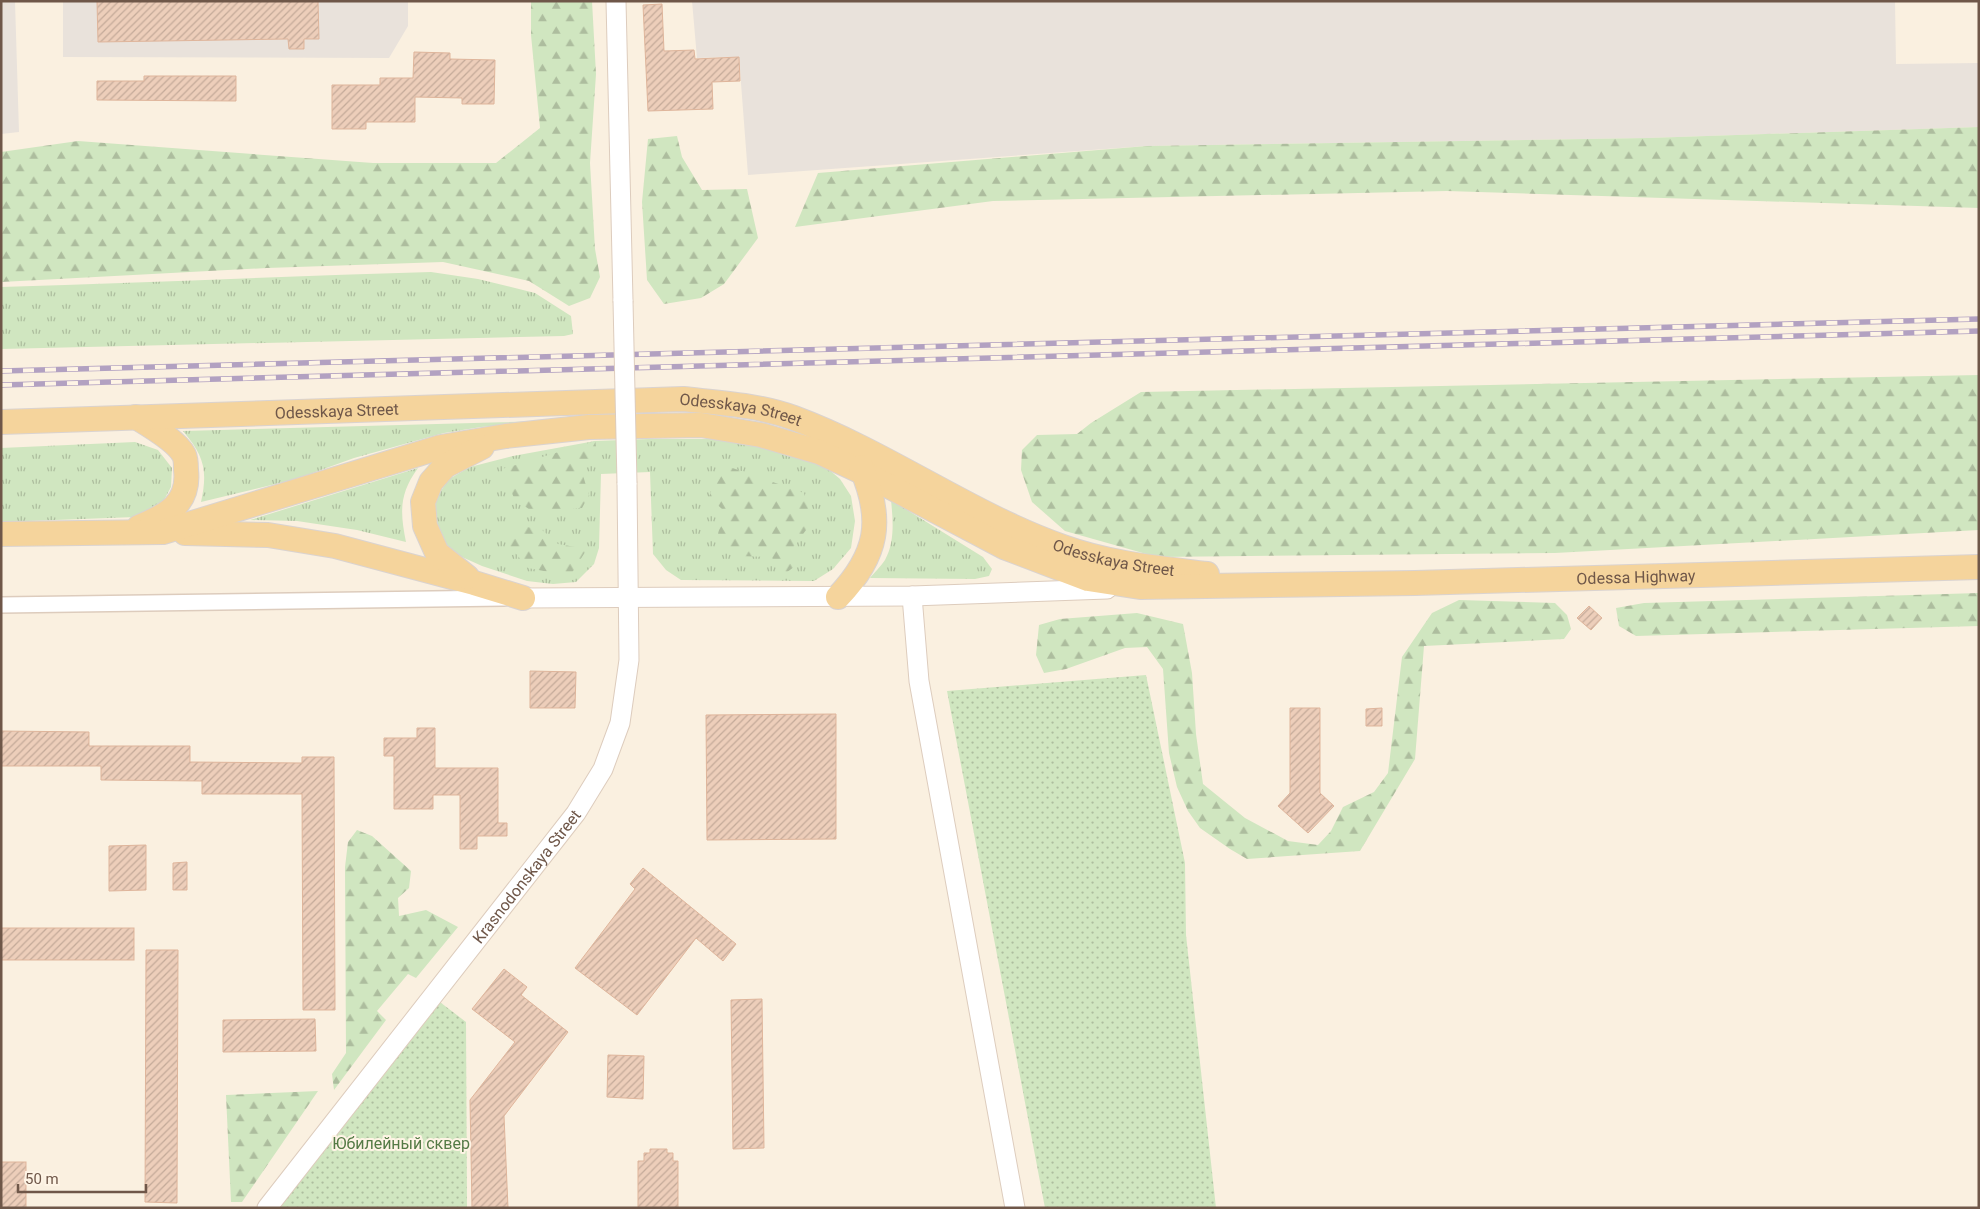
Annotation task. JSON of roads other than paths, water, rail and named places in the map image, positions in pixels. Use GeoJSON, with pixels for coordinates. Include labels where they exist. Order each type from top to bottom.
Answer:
{"type":"FeatureCollection","features":[{"type":"Feature","properties":{"kind":"main road","name":"Odesskaya Street"},"geometry":{"type":"LineString","coordinates":[[1,422],[683,399],[745,405],[793,417],[851,442],[1006,523],[1063,548],[1123,564],[1294,584]]}},
{"type":"Feature","properties":{"kind":"main road"},"geometry":{"type":"LineString","coordinates":[[126,533],[164,517],[178,503],[188,481],[184,455],[164,434],[136,417]]}},
{"type":"Feature","properties":{"kind":"main road","name":"Odesskaya Street"},"geometry":{"type":"LineString","coordinates":[[1,534],[163,532],[441,447],[506,436],[589,427],[701,426],[761,435],[811,450],[864,473],[1004,547],[1088,579],[1140,588],[1294,584]]}},
{"type":"Feature","properties":{"kind":"main road"},"geometry":{"type":"LineString","coordinates":[[474,583],[437,553],[425,526],[424,502],[431,482],[445,466],[506,436]]}},
{"type":"Feature","properties":{"kind":"main road"},"geometry":{"type":"LineString","coordinates":[[838,597],[854,580],[863,565],[874,535],[875,516],[872,496],[851,442]]}},
{"type":"Feature","properties":{"kind":"main road"},"geometry":{"type":"LineString","coordinates":[[163,532],[277,536],[335,546],[523,598]]}},
{"type":"Feature","properties":{"kind":"main road","name":"Odessa Highway"},"geometry":{"type":"LineString","coordinates":[[1294,584],[1415,583],[1979,567]]}},
{"type":"Feature","properties":{"kind":"street","name":"Krasnodonskaya Street"},"geometry":{"type":"LineString","coordinates":[[267,1208],[576,813],[603,769],[620,723],[629,660],[630,598],[616,1]]}},
{"type":"Feature","properties":{"kind":"street","name":"Odesskaya Street"},"geometry":{"type":"LineString","coordinates":[[523,598],[912,596],[1140,588]]}},
{"type":"Feature","properties":{"kind":"street"},"geometry":{"type":"LineString","coordinates":[[912,596],[919,681],[1014,1208]]}},
{"type":"Feature","properties":{"kind":"street"},"geometry":{"type":"LineString","coordinates":[[1,605],[523,598]]}},
{"type":"Feature","properties":{"kind":"railway"},"geometry":{"type":"LineString","coordinates":[[1,371],[1979,319]]}},
{"type":"Feature","properties":{"kind":"railway"},"geometry":{"type":"LineString","coordinates":[[1,385],[1979,331]]}},
{"type":"Feature","properties":{"kind":"park label","name":"Юбилейный сквер"},"geometry":{"type":"Point","coordinates":[401,1143]}}]}
